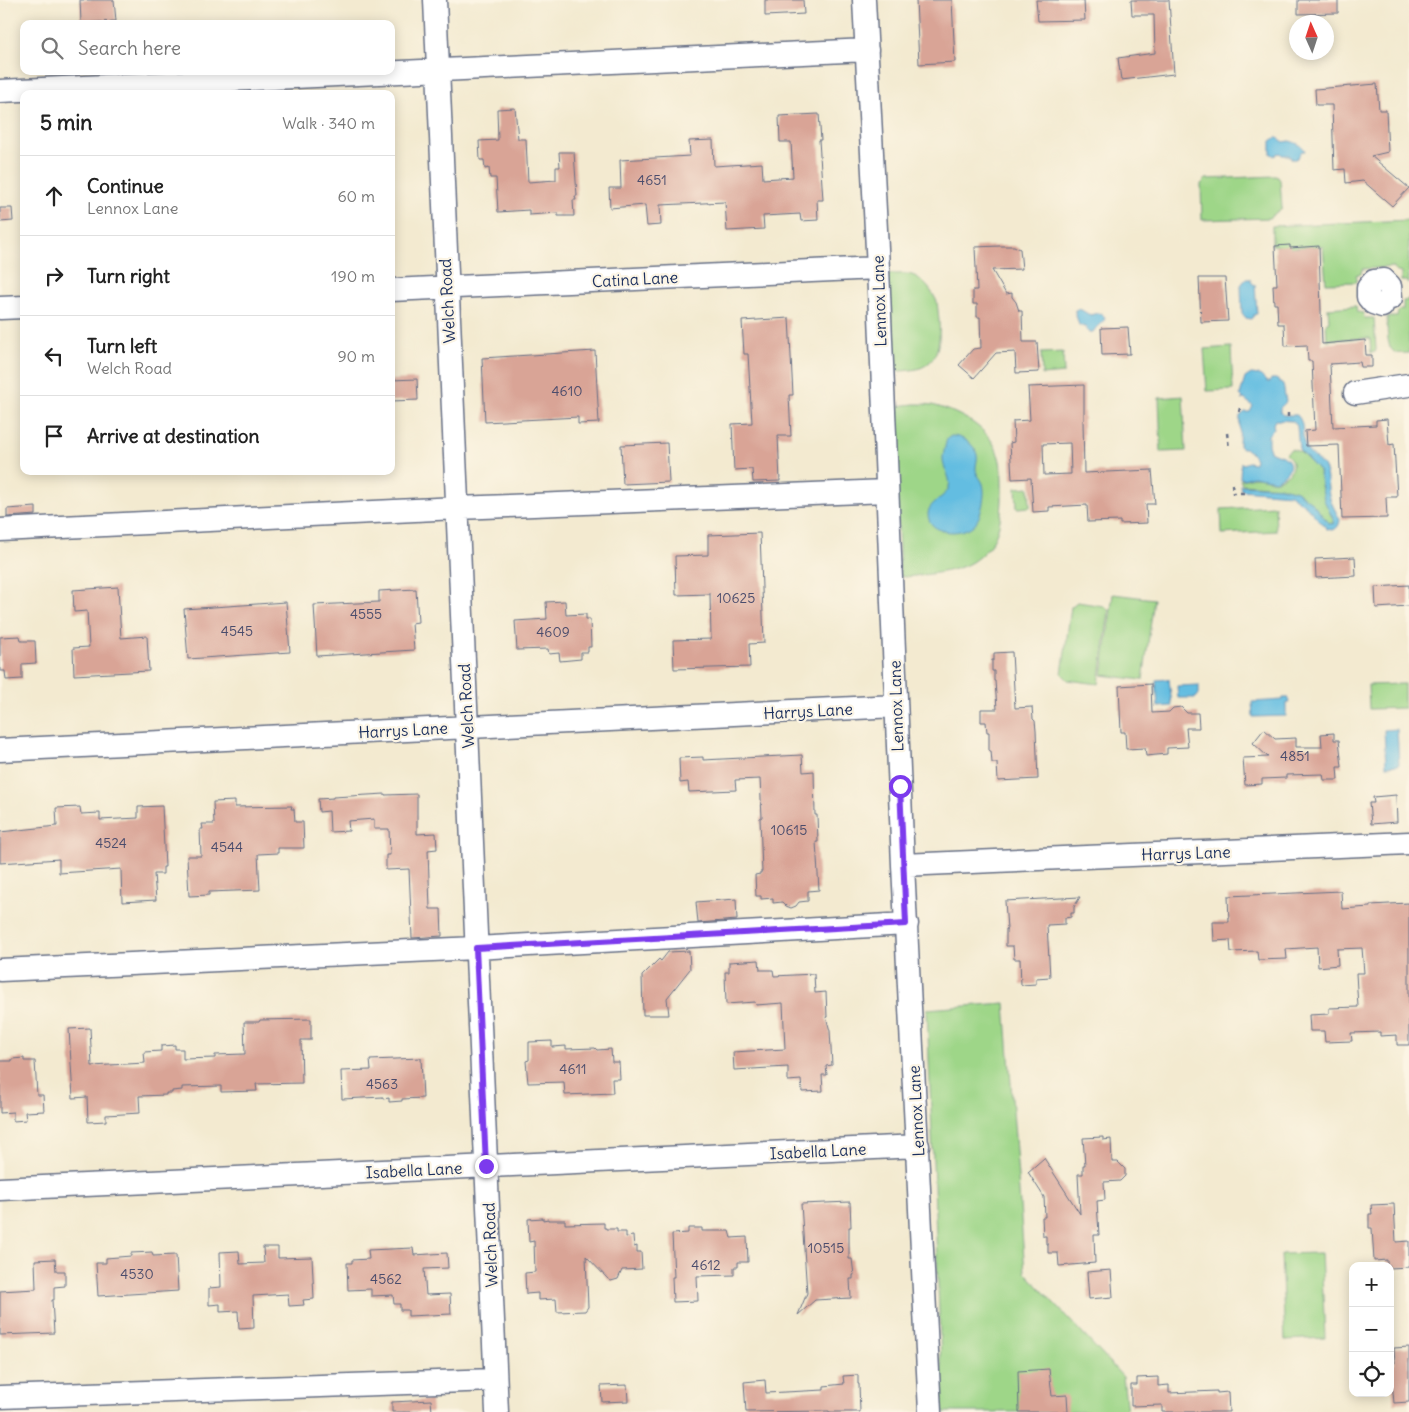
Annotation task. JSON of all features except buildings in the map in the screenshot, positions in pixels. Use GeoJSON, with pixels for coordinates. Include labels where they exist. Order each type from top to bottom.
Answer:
{"type":"FeatureCollection","features":[{"type":"Feature","properties":{"kind":"street","name":"Welch Road"},"geometry":{"type":"LineString","coordinates":[[435,0],[446,287],[497,1412]]}},
{"type":"Feature","properties":{"kind":"street","name":"Lennox Lane"},"geometry":{"type":"LineString","coordinates":[[864,0],[930,1412]]}},
{"type":"Feature","properties":{"kind":"street"},"geometry":{"type":"LineString","coordinates":[[395,71],[867,50]]}},
{"type":"Feature","properties":{"kind":"street"},"geometry":{"type":"LineString","coordinates":[[0,90],[313,75]]}},
{"type":"Feature","properties":{"kind":"street","name":"Catina Lane"},"geometry":{"type":"LineString","coordinates":[[395,290],[878,268]]}},
{"type":"Feature","properties":{"kind":"street"},"geometry":{"type":"LineString","coordinates":[[0,308],[20,307]]}},
{"type":"Feature","properties":{"kind":"street"},"geometry":{"type":"LineString","coordinates":[[1355,393],[1408,385]]}},
{"type":"Feature","properties":{"kind":"street"},"geometry":{"type":"LineString","coordinates":[[0,530],[888,490]]}},
{"type":"Feature","properties":{"kind":"street","name":"Harrys Lane"},"geometry":{"type":"LineString","coordinates":[[0,750],[896,706]]}},
{"type":"Feature","properties":{"kind":"street","name":"Harrys Lane"},"geometry":{"type":"LineString","coordinates":[[904,865],[1409,843]]}},
{"type":"Feature","properties":{"kind":"street"},"geometry":{"type":"LineString","coordinates":[[0,970],[476,948],[906,924]]}},
{"type":"Feature","properties":{"kind":"street","name":"Isabella Lane"},"geometry":{"type":"LineString","coordinates":[[0,1189],[918,1146]]}},
{"type":"Feature","properties":{"kind":"street"},"geometry":{"type":"LineString","coordinates":[[0,1397],[495,1380]]}},
{"type":"Feature","properties":{"kind":"path"},"geometry":{"type":"LineString","coordinates":[[1239,412],[1240,408]]}},
{"type":"Feature","properties":{"kind":"path"},"geometry":{"type":"LineString","coordinates":[[1288,413],[1288,421]]}},
{"type":"Feature","properties":{"kind":"path"},"geometry":{"type":"LineString","coordinates":[[1227,433],[1229,448]]}},
{"type":"Feature","properties":{"kind":"path"},"geometry":{"type":"LineString","coordinates":[[1232,484],[1233,493],[1247,493]]}},
{"type":"Feature","properties":{"kind":"green space"},"geometry":{"type":"Polygon","coordinates":[[[1275,176],[1280,180],[1282,208],[1269,218],[1202,220],[1201,184],[1206,179],[1275,176]]]}},
{"type":"Feature","properties":{"kind":"green space"},"geometry":{"type":"Polygon","coordinates":[[[1409,220],[1409,283],[1401,281],[1401,273],[1395,271],[1394,267],[1362,269],[1361,274],[1356,275],[1356,282],[1326,283],[1323,246],[1290,248],[1272,245],[1272,226],[1409,220]]]}},
{"type":"Feature","properties":{"kind":"green space"},"geometry":{"type":"Polygon","coordinates":[[[891,274],[907,274],[920,279],[933,294],[937,302],[939,334],[935,354],[930,362],[922,367],[911,370],[893,371],[887,369],[883,278],[891,274]]]}},
{"type":"Feature","properties":{"kind":"green space"},"geometry":{"type":"Polygon","coordinates":[[[1408,298],[1409,353],[1396,353],[1390,347],[1387,317],[1397,317],[1398,312],[1403,310],[1403,301],[1408,300],[1408,298]]]}},
{"type":"Feature","properties":{"kind":"green space"},"geometry":{"type":"Polygon","coordinates":[[[1356,306],[1357,312],[1363,313],[1364,318],[1374,318],[1375,352],[1371,353],[1370,338],[1327,340],[1326,323],[1329,321],[1328,308],[1356,306]]]}},
{"type":"Feature","properties":{"kind":"green space"},"geometry":{"type":"Polygon","coordinates":[[[1231,347],[1233,390],[1207,391],[1204,349],[1231,347]]]}},
{"type":"Feature","properties":{"kind":"green space"},"geometry":{"type":"Polygon","coordinates":[[[1063,352],[1064,373],[1042,375],[1041,353],[1063,352]]]}},
{"type":"Feature","properties":{"kind":"green space"},"geometry":{"type":"Polygon","coordinates":[[[1183,396],[1186,451],[1161,452],[1159,398],[1183,396]]]}},
{"type":"Feature","properties":{"kind":"green space"},"geometry":{"type":"Polygon","coordinates":[[[914,404],[933,405],[945,409],[964,417],[981,429],[994,445],[1000,459],[1002,500],[996,535],[980,556],[958,568],[905,577],[900,576],[893,409],[897,406],[914,404]]]}},
{"type":"Feature","properties":{"kind":"green space"},"geometry":{"type":"Polygon","coordinates":[[[1291,449],[1300,452],[1319,471],[1321,486],[1333,519],[1333,524],[1329,523],[1310,501],[1296,491],[1281,487],[1242,484],[1240,480],[1251,477],[1273,480],[1281,479],[1292,467],[1291,459],[1285,454],[1291,449]]]}},
{"type":"Feature","properties":{"kind":"green space"},"geometry":{"type":"Polygon","coordinates":[[[1029,487],[1030,507],[1017,508],[1016,488],[1029,487]]]}},
{"type":"Feature","properties":{"kind":"green space"},"geometry":{"type":"Polygon","coordinates":[[[1275,506],[1276,531],[1222,534],[1221,509],[1275,506]]]}},
{"type":"Feature","properties":{"kind":"green space"},"geometry":{"type":"Polygon","coordinates":[[[1113,594],[1154,599],[1143,680],[1102,675],[1113,594]]]}},
{"type":"Feature","properties":{"kind":"green space"},"geometry":{"type":"Polygon","coordinates":[[[1077,602],[1104,606],[1109,611],[1099,684],[1068,680],[1062,674],[1071,607],[1077,602]]]}},
{"type":"Feature","properties":{"kind":"green space"},"geometry":{"type":"Polygon","coordinates":[[[1404,684],[1404,708],[1369,709],[1368,685],[1404,684]]]}},
{"type":"Feature","properties":{"kind":"green space"},"geometry":{"type":"Polygon","coordinates":[[[1005,1003],[1025,1272],[1123,1377],[1127,1412],[943,1412],[927,1009],[1005,1003]]]}},
{"type":"Feature","properties":{"kind":"green space"},"geometry":{"type":"Polygon","coordinates":[[[1321,1253],[1325,1338],[1285,1340],[1281,1254],[1321,1253]]]}},
{"type":"Feature","properties":{"kind":"water"},"geometry":{"type":"Polygon","coordinates":[[[1277,137],[1284,142],[1290,141],[1299,144],[1305,151],[1302,151],[1294,159],[1289,155],[1282,155],[1280,153],[1275,156],[1271,154],[1271,141],[1277,137]]]}},
{"type":"Feature","properties":{"kind":"water"},"geometry":{"type":"Polygon","coordinates":[[[1246,279],[1250,279],[1255,285],[1257,314],[1251,319],[1246,318],[1242,313],[1241,285],[1246,279]]]}},
{"type":"Feature","properties":{"kind":"water"},"geometry":{"type":"Polygon","coordinates":[[[1078,309],[1091,315],[1102,314],[1105,319],[1093,332],[1089,332],[1086,330],[1087,328],[1079,325],[1075,312],[1078,309]]]}},
{"type":"Feature","properties":{"kind":"water"},"geometry":{"type":"Polygon","coordinates":[[[1251,374],[1260,375],[1267,382],[1270,382],[1271,379],[1276,379],[1283,384],[1286,402],[1280,408],[1280,412],[1283,415],[1297,415],[1300,419],[1304,444],[1324,468],[1328,492],[1340,520],[1338,527],[1330,530],[1327,529],[1306,506],[1290,494],[1241,490],[1240,485],[1281,487],[1296,491],[1310,501],[1329,523],[1333,524],[1334,521],[1324,500],[1319,471],[1299,450],[1297,426],[1293,421],[1275,420],[1273,424],[1274,429],[1268,435],[1270,451],[1289,461],[1290,465],[1285,474],[1275,480],[1253,476],[1244,479],[1240,478],[1241,462],[1243,464],[1248,462],[1254,463],[1255,459],[1245,448],[1239,446],[1240,416],[1245,412],[1250,412],[1253,406],[1244,399],[1241,400],[1243,398],[1240,395],[1245,378],[1251,374]]]}},
{"type":"Feature","properties":{"kind":"water"},"geometry":{"type":"Polygon","coordinates":[[[951,436],[964,439],[974,447],[977,456],[976,472],[984,488],[983,503],[977,521],[965,530],[957,532],[949,532],[934,527],[928,514],[931,506],[949,487],[950,483],[943,458],[947,439],[951,436]]]}},
{"type":"Feature","properties":{"kind":"water"},"geometry":{"type":"Polygon","coordinates":[[[1169,679],[1172,706],[1158,707],[1156,680],[1169,679]]]}},
{"type":"Feature","properties":{"kind":"water"},"geometry":{"type":"Polygon","coordinates":[[[1199,685],[1199,694],[1196,698],[1178,698],[1177,686],[1199,685]]]}},
{"type":"Feature","properties":{"kind":"water"},"geometry":{"type":"Polygon","coordinates":[[[1283,698],[1288,698],[1289,703],[1286,703],[1286,716],[1253,717],[1252,702],[1283,700],[1283,698]]]}},
{"type":"Feature","properties":{"kind":"water"},"geometry":{"type":"Polygon","coordinates":[[[1397,729],[1399,765],[1386,766],[1384,730],[1397,729]]]}},
{"type":"Feature","properties":{"kind":"route"},"geometry":{"type":"LineString","coordinates":[[486,1166],[476,948],[906,924],[900,786]]}}]}
